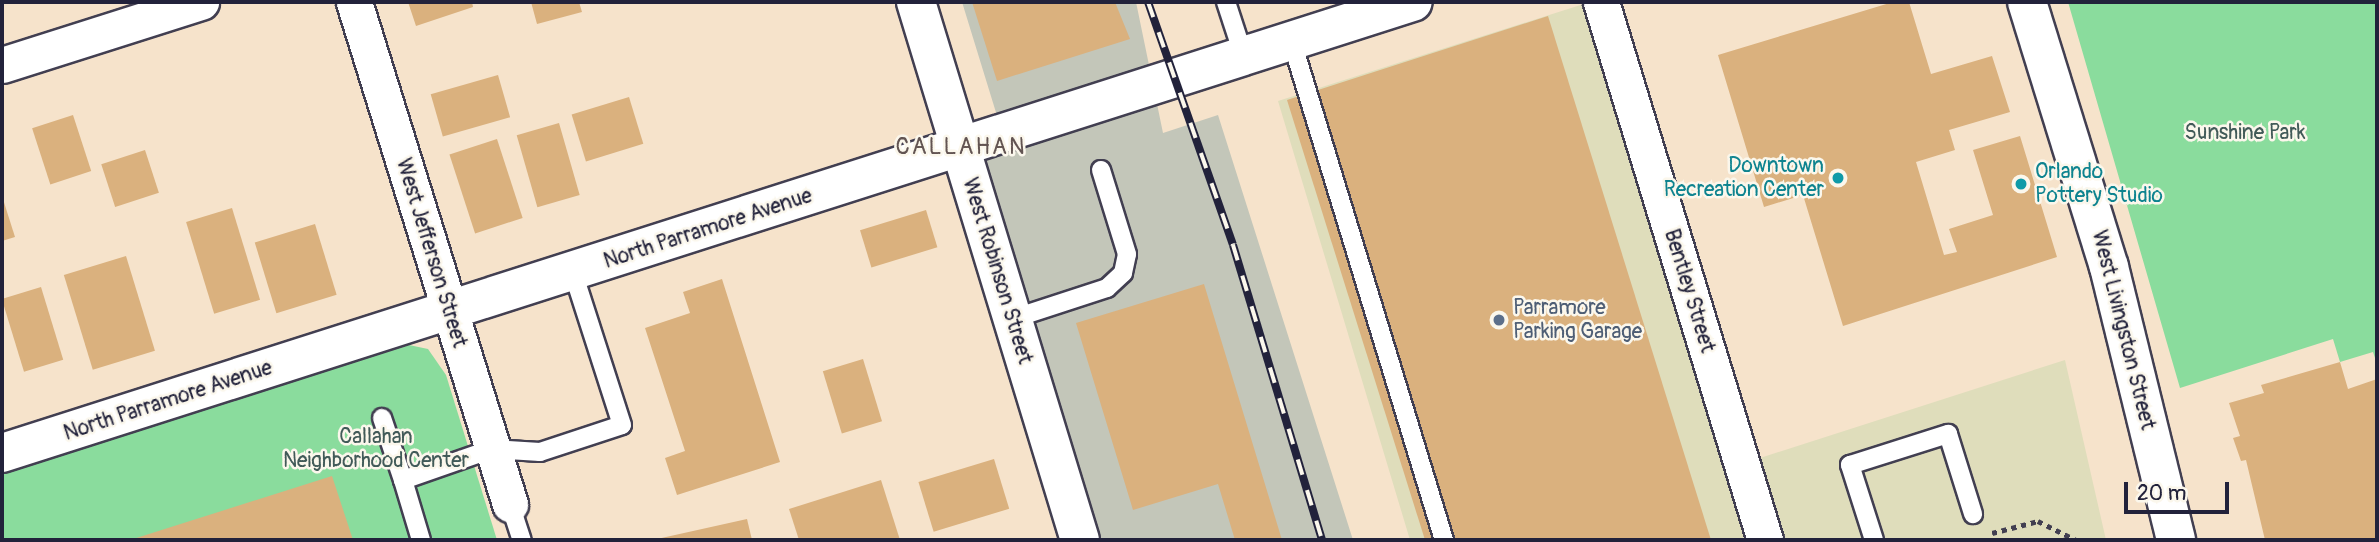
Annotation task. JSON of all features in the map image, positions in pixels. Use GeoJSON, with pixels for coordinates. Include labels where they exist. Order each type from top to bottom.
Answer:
{"type":"FeatureCollection","features":[{"type":"Feature","properties":{"kind":"street"},"geometry":{"type":"LineString","coordinates":[[2,65],[201,2]]}},
{"type":"Feature","properties":{"kind":"street","name":"West Jefferson Street"},"geometry":{"type":"LineString","coordinates":[[354,2],[510,504]]}},
{"type":"Feature","properties":{"kind":"street","name":"West Robinson Street"},"geometry":{"type":"LineString","coordinates":[[916,2],[1080,540]]}},
{"type":"Feature","properties":{"kind":"street","name":"North Parramore Avenue"},"geometry":{"type":"LineString","coordinates":[[2,453],[960,150],[1413,2]]}},
{"type":"Feature","properties":{"kind":"street","name":"Bentley Street"},"geometry":{"type":"LineString","coordinates":[[1601,2],[1765,540]]}},
{"type":"Feature","properties":{"kind":"street","name":"West Livingston Street"},"geometry":{"type":"LineString","coordinates":[[2027,2],[2109,267],[2176,540]]}},
{"type":"Feature","properties":{"kind":"lane"},"geometry":{"type":"LineString","coordinates":[[1226,2],[1244,57]]}},
{"type":"Feature","properties":{"kind":"lane"},"geometry":{"type":"LineString","coordinates":[[1292,42],[1444,540]]}},
{"type":"Feature","properties":{"kind":"lane"},"geometry":{"type":"LineString","coordinates":[[1012,319],[1107,288],[1123,273],[1127,254],[1101,170]]}},
{"type":"Feature","properties":{"kind":"lane"},"geometry":{"type":"LineString","coordinates":[[403,480],[492,449],[540,452],[622,425],[573,272]]}},
{"type":"Feature","properties":{"kind":"lane"},"geometry":{"type":"LineString","coordinates":[[382,418],[421,540]]}},
{"type":"Feature","properties":{"kind":"lane"},"geometry":{"type":"LineString","coordinates":[[1874,540],[1850,466],[1948,433],[1973,514]]}},
{"type":"Feature","properties":{"kind":"lane"},"geometry":{"type":"LineString","coordinates":[[510,504],[522,540]]}},
{"type":"Feature","properties":{"kind":"path"},"geometry":{"type":"LineString","coordinates":[[1983,536],[2038,522],[2076,540]]}},
{"type":"Feature","properties":{"kind":"shaded area"},"geometry":{"type":"Polygon","coordinates":[[[962,2],[1136,2],[1163,133],[1218,115],[1353,540],[1085,540],[969,145],[1002,132],[962,2]]]}},
{"type":"Feature","properties":{"kind":"shaded area","name":"Parramore Parking Garage"},"geometry":{"type":"Polygon","coordinates":[[[1590,2],[1619,2],[1757,459],[2065,360],[2106,540],[1410,540],[1278,101],[1590,2]]]}},
{"type":"Feature","properties":{"kind":"green space","name":"Sunshine Park"},"geometry":{"type":"Polygon","coordinates":[[[2068,2],[2377,2],[2377,364],[2373,352],[2340,362],[2333,339],[2180,388],[2068,2]]]}},
{"type":"Feature","properties":{"kind":"green space","name":"Callahan Neighborhood Center"},"geometry":{"type":"Polygon","coordinates":[[[409,345],[428,349],[446,375],[497,540],[2,540],[2,474],[409,345]]]}},
{"type":"Feature","properties":{"kind":"building"},"geometry":{"type":"Polygon","coordinates":[[[408,2],[472,2],[473,7],[416,26],[408,2]]]}},
{"type":"Feature","properties":{"kind":"building"},"geometry":{"type":"Polygon","coordinates":[[[531,2],[579,2],[582,12],[537,24],[531,2]]]}},
{"type":"Feature","properties":{"kind":"building"},"geometry":{"type":"Polygon","coordinates":[[[972,2],[1115,2],[1130,39],[997,81],[972,2]]]}},
{"type":"Feature","properties":{"kind":"building","name":"Downtown Recreation Center"},"geometry":{"type":"Polygon","coordinates":[[[1893,2],[1909,2],[1931,74],[1992,56],[2010,112],[1949,130],[1955,150],[1916,162],[1944,255],[1957,252],[1949,229],[1993,215],[1973,150],[2020,136],[2057,257],[1843,326],[1803,195],[1764,207],[1718,55],[1893,2]]]}},
{"type":"Feature","properties":{"kind":"building","name":"Parramore Parking Garage"},"geometry":{"type":"Polygon","coordinates":[[[1548,16],[1711,540],[1425,540],[1287,100],[1548,16]]]}},
{"type":"Feature","properties":{"kind":"building"},"geometry":{"type":"Polygon","coordinates":[[[498,75],[510,117],[443,137],[431,94],[498,75]]]}},
{"type":"Feature","properties":{"kind":"building"},"geometry":{"type":"Polygon","coordinates":[[[629,97],[643,144],[586,161],[572,115],[629,97]]]}},
{"type":"Feature","properties":{"kind":"building"},"geometry":{"type":"Polygon","coordinates":[[[73,115],[91,171],[50,184],[32,128],[73,115]]]}},
{"type":"Feature","properties":{"kind":"building"},"geometry":{"type":"Polygon","coordinates":[[[559,123],[580,195],[537,207],[517,135],[559,123]]]}},
{"type":"Feature","properties":{"kind":"building"},"geometry":{"type":"Polygon","coordinates":[[[497,139],[523,218],[475,233],[449,154],[497,139]]]}},
{"type":"Feature","properties":{"kind":"building"},"geometry":{"type":"Polygon","coordinates":[[[145,150],[159,193],[115,207],[101,164],[145,150]]]}},
{"type":"Feature","properties":{"kind":"building"},"geometry":{"type":"Polygon","coordinates":[[[2,196],[15,237],[2,241],[2,196]]]}},
{"type":"Feature","properties":{"kind":"building"},"geometry":{"type":"Polygon","coordinates":[[[232,208],[260,300],[214,314],[186,222],[232,208]]]}},
{"type":"Feature","properties":{"kind":"building"},"geometry":{"type":"Polygon","coordinates":[[[926,210],[937,247],[871,267],[860,230],[926,210]]]}},
{"type":"Feature","properties":{"kind":"building"},"geometry":{"type":"Polygon","coordinates":[[[315,224],[337,295],[276,313],[255,242],[315,224]]]}},
{"type":"Feature","properties":{"kind":"building"},"geometry":{"type":"Polygon","coordinates":[[[126,256],[155,351],[93,370],[64,275],[126,256]]]}},
{"type":"Feature","properties":{"kind":"building"},"geometry":{"type":"Polygon","coordinates":[[[722,279],[780,462],[677,495],[665,458],[685,451],[645,328],[690,313],[683,292],[722,279]]]}},
{"type":"Feature","properties":{"kind":"building"},"geometry":{"type":"Polygon","coordinates":[[[1204,284],[1282,540],[1235,540],[1218,484],[1133,510],[1076,323],[1204,284]]]}},
{"type":"Feature","properties":{"kind":"building"},"geometry":{"type":"Polygon","coordinates":[[[41,287],[63,360],[24,372],[2,299],[41,287]]]}},
{"type":"Feature","properties":{"kind":"building"},"geometry":{"type":"Polygon","coordinates":[[[863,359],[882,421],[842,433],[823,371],[863,359]]]}},
{"type":"Feature","properties":{"kind":"building"},"geometry":{"type":"Polygon","coordinates":[[[2340,362],[2348,389],[2377,379],[2377,540],[2265,540],[2246,460],[2241,461],[2233,438],[2240,436],[2229,403],[2264,393],[2261,385],[2340,362]]]}},
{"type":"Feature","properties":{"kind":"building"},"geometry":{"type":"Polygon","coordinates":[[[994,459],[1009,509],[934,532],[918,482],[994,459]]]}},
{"type":"Feature","properties":{"kind":"building","name":"Callahan Neighborhood Center"},"geometry":{"type":"Polygon","coordinates":[[[332,476],[353,540],[130,540],[332,476]]]}},
{"type":"Feature","properties":{"kind":"building"},"geometry":{"type":"Polygon","coordinates":[[[881,480],[900,540],[799,540],[789,509],[881,480]]]}},
{"type":"Feature","properties":{"kind":"building"},"geometry":{"type":"Polygon","coordinates":[[[747,519],[752,540],[657,540],[657,539],[747,519]]]}},
{"type":"Feature","properties":{"kind":"railway"},"geometry":{"type":"LineString","coordinates":[[1148,2],[1233,245],[1322,540]]}},
{"type":"Feature","properties":{"kind":"place","name":"Downtown Recreation Center"},"geometry":{"type":"Point","coordinates":[1838,178]}},
{"type":"Feature","properties":{"kind":"place","name":"Orlando Pottery Studio"},"geometry":{"type":"Point","coordinates":[2021,184]}},
{"type":"Feature","properties":{"kind":"place","name":"Parramore Parking Garage"},"geometry":{"type":"Point","coordinates":[1499,320]}},
{"type":"Feature","properties":{"kind":"district","name":"CALLAHAN"},"geometry":{"type":"Point","coordinates":[961,147]}}]}
